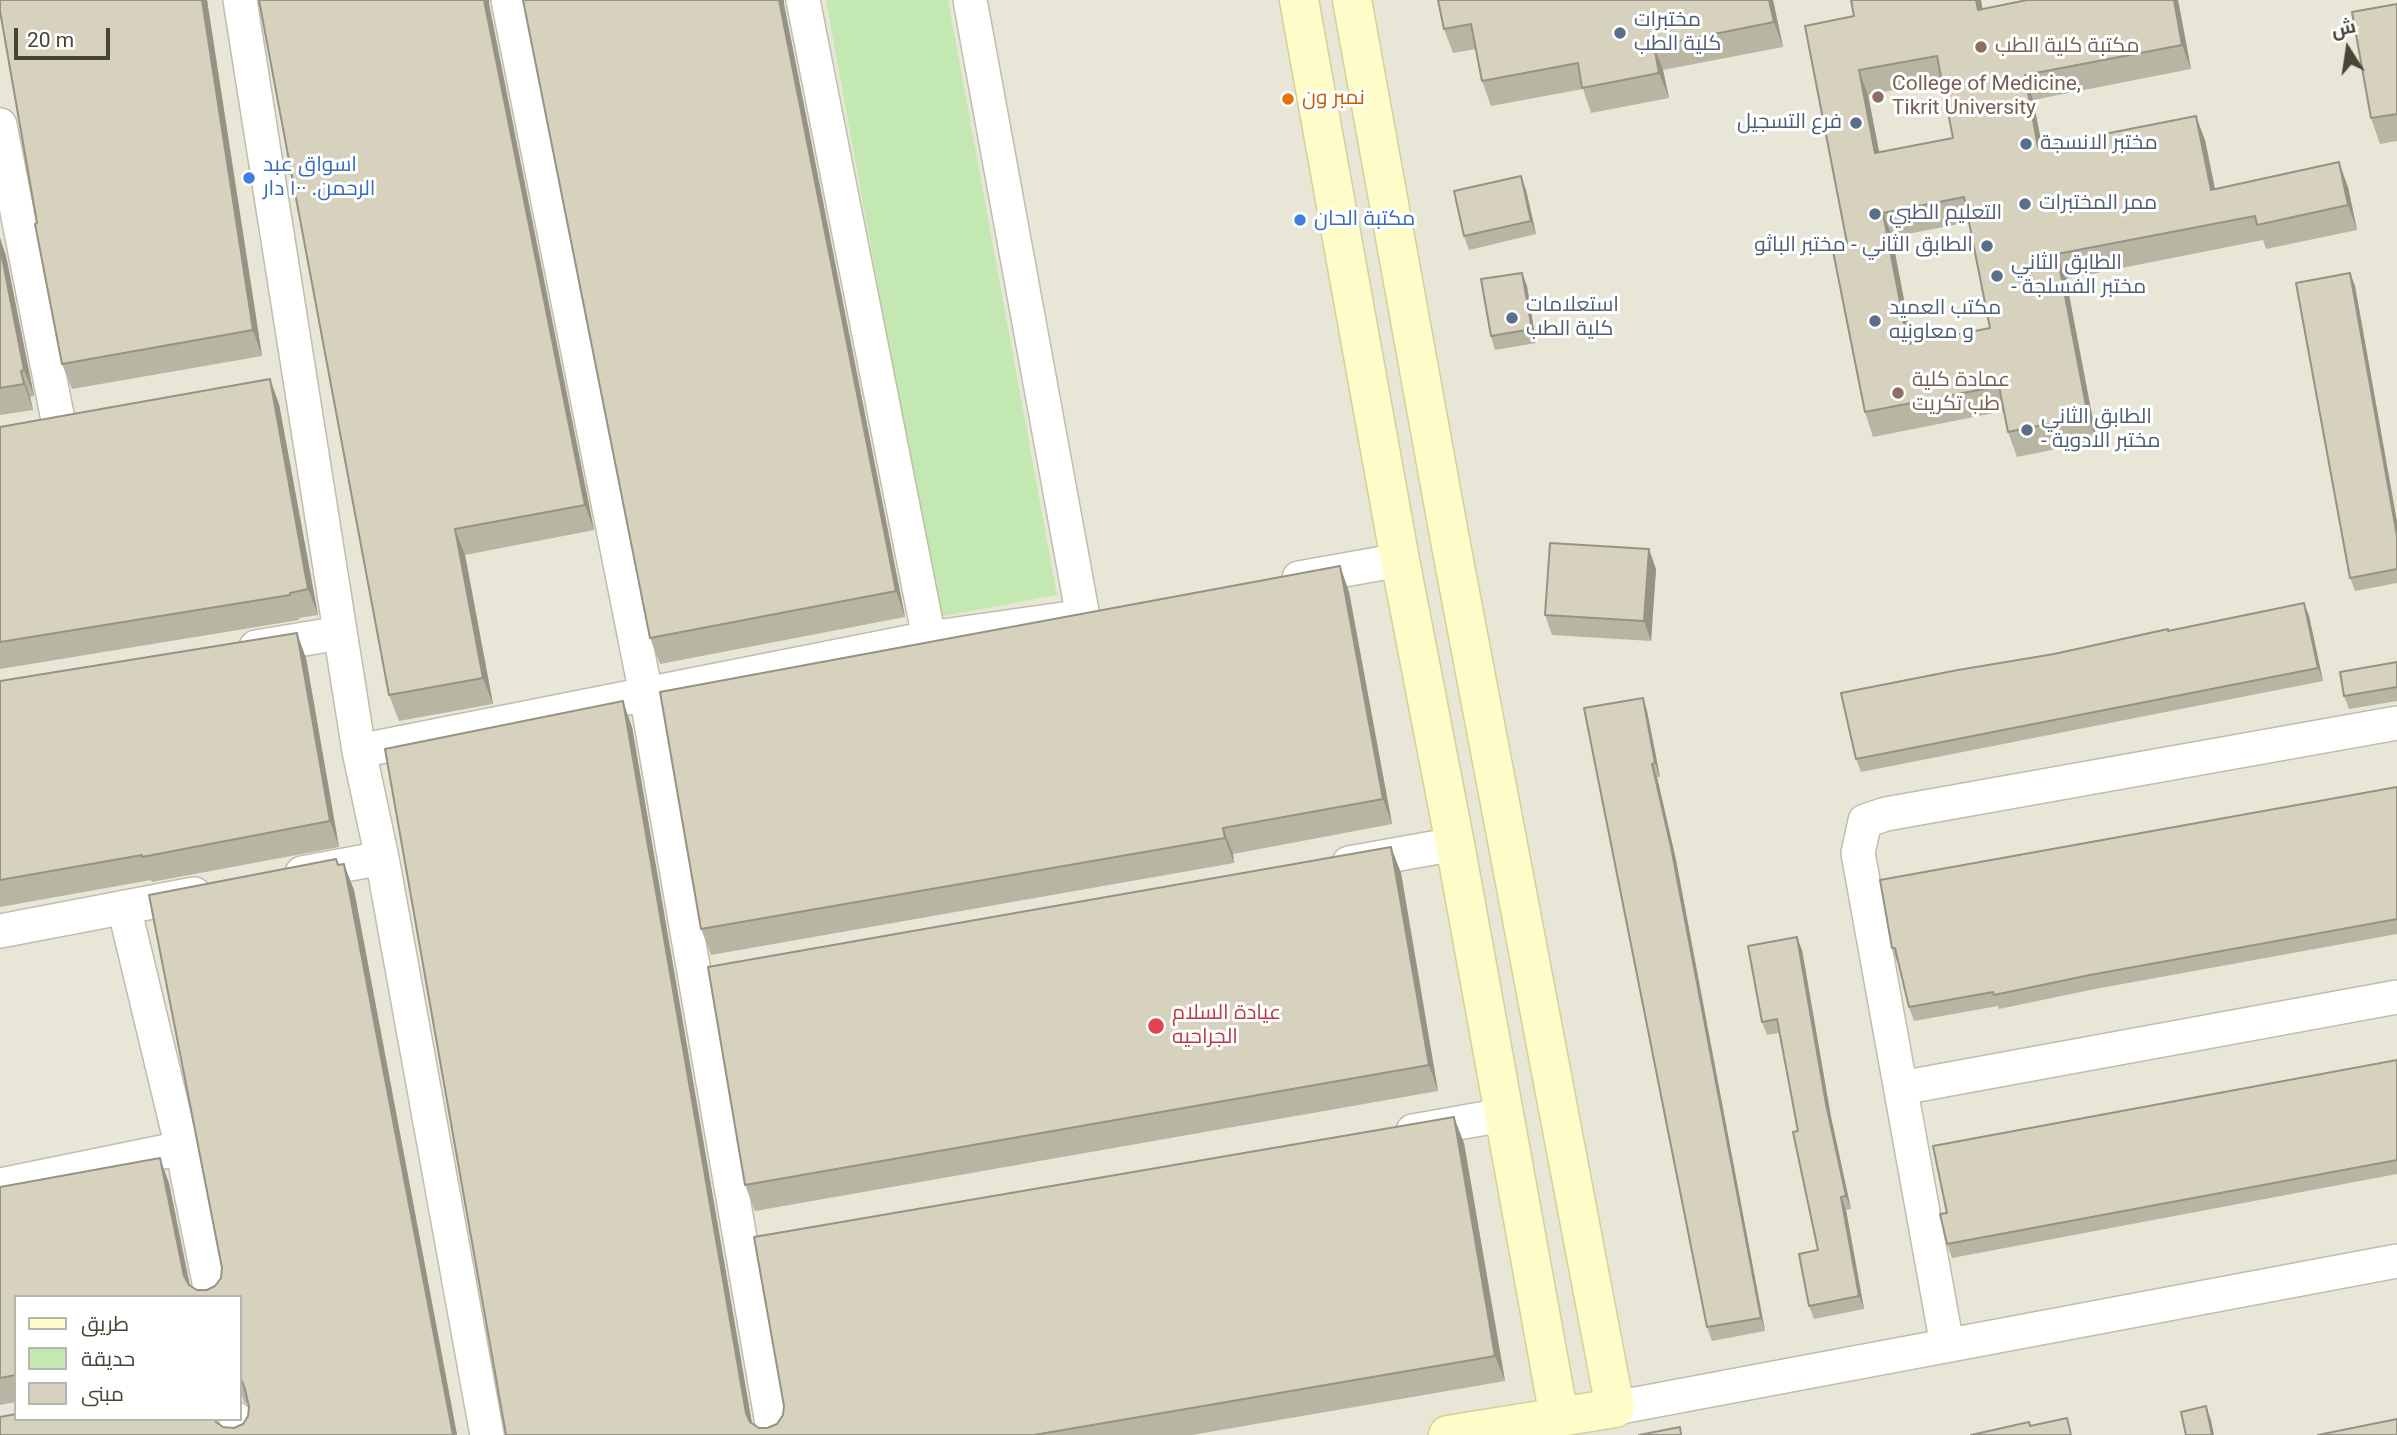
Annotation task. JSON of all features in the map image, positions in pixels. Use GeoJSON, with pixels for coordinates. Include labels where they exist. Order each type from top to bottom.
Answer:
{"type":"FeatureCollection","features":[{"type":"Feature","properties":{"kind":"street"},"geometry":{"type":"LineString","coordinates":[[240,0],[288,384],[340,633],[359,751],[382,858],[487,1435]]}},
{"type":"Feature","properties":{"kind":"street"},"geometry":{"type":"LineString","coordinates":[[508,0],[646,694],[709,974],[755,1241],[774,1435]]}},
{"type":"Feature","properties":{"kind":"street"},"geometry":{"type":"LineString","coordinates":[[803,0],[929,638]]}},
{"type":"Feature","properties":{"kind":"street"},"geometry":{"type":"LineString","coordinates":[[359,751],[929,638],[1096,614],[970,0]]}},
{"type":"Feature","properties":{"kind":"street"},"geometry":{"type":"LineString","coordinates":[[1299,0],[1559,1417]]}},
{"type":"Feature","properties":{"kind":"street"},"geometry":{"type":"LineString","coordinates":[[1352,0],[1448,527],[1615,1408]]}},
{"type":"Feature","properties":{"kind":"street"},"geometry":{"type":"LineString","coordinates":[[0,125],[6,194],[72,422],[23,431]]}},
{"type":"Feature","properties":{"kind":"street"},"geometry":{"type":"LineString","coordinates":[[1324,137],[1376,129]]}},
{"type":"Feature","properties":{"kind":"street"},"geometry":{"type":"LineString","coordinates":[[1268,584],[1400,560]]}},
{"type":"Feature","properties":{"kind":"street"},"geometry":{"type":"LineString","coordinates":[[231,651],[340,633]]}},
{"type":"Feature","properties":{"kind":"street"},"geometry":{"type":"LineString","coordinates":[[1947,1345],[1858,853],[1865,821],[1886,814],[2397,723]]}},
{"type":"Feature","properties":{"kind":"street"},"geometry":{"type":"LineString","coordinates":[[1319,868],[1455,844]]}},
{"type":"Feature","properties":{"kind":"street"},"geometry":{"type":"LineString","coordinates":[[273,879],[382,858]]}},
{"type":"Feature","properties":{"kind":"street"},"geometry":{"type":"LineString","coordinates":[[0,931],[219,889]]}},
{"type":"Feature","properties":{"kind":"street"},"geometry":{"type":"LineString","coordinates":[[124,907],[182,1148],[212,1295]]}},
{"type":"Feature","properties":{"kind":"street"},"geometry":{"type":"LineString","coordinates":[[1901,1088],[2397,998]]}},
{"type":"Feature","properties":{"kind":"street"},"geometry":{"type":"LineString","coordinates":[[1380,1136],[1503,1115]]}},
{"type":"Feature","properties":{"kind":"street"},"geometry":{"type":"LineString","coordinates":[[0,1185],[182,1148]]}},
{"type":"Feature","properties":{"kind":"street"},"geometry":{"type":"LineString","coordinates":[[1448,1435],[1523,1429],[1559,1417],[2397,1261]]}},
{"type":"Feature","properties":{"kind":"shaded area"},"geometry":{"type":"Polygon","coordinates":[[[0,0],[2397,0],[2397,1435],[0,1435],[0,0]]]}},
{"type":"Feature","properties":{"kind":"green space"},"geometry":{"type":"Polygon","coordinates":[[[826,0],[948,0],[1057,595],[938,617],[826,0]]]}},
{"type":"Feature","properties":{"kind":"building"},"geometry":{"type":"Polygon","coordinates":[[[0,0],[202,0],[253,330],[62,364],[35,224],[37,223],[0,0]]]}},
{"type":"Feature","properties":{"kind":"building"},"geometry":{"type":"Polygon","coordinates":[[[259,0],[484,0],[585,505],[455,529],[483,678],[389,695],[259,0]]]}},
{"type":"Feature","properties":{"kind":"building"},"geometry":{"type":"Polygon","coordinates":[[[523,0],[779,0],[896,591],[650,638],[523,0]]]}},
{"type":"Feature","properties":{"kind":"building"},"geometry":{"type":"Polygon","coordinates":[[[1438,0],[1769,0],[1774,22],[1654,46],[1659,73],[1582,88],[1578,63],[1482,81],[1471,24],[1444,29],[1438,0]]]}},
{"type":"Feature","properties":{"kind":"building"},"geometry":{"type":"Polygon","coordinates":[[[1851,0],[1976,0],[1978,10],[2027,0],[2174,0],[2182,45],[2025,75],[2038,147],[2196,116],[2211,190],[2339,162],[2348,205],[2257,225],[2255,216],[2057,254],[2088,416],[2008,432],[1999,386],[1865,412],[1832,246],[1847,243],[1805,26],[1854,16],[1851,0]],[[1937,56],[1859,70],[1875,153],[1953,138],[1937,56]],[[1964,197],[1883,213],[1908,344],[1990,328],[1964,197]]]}},
{"type":"Feature","properties":{"kind":"building"},"geometry":{"type":"Polygon","coordinates":[[[2397,4],[2397,114],[2371,118],[2352,12],[2397,4]]]}},
{"type":"Feature","properties":{"kind":"building"},"geometry":{"type":"Polygon","coordinates":[[[1521,176],[1531,221],[1464,236],[1454,191],[1521,176]]]}},
{"type":"Feature","properties":{"kind":"building"},"geometry":{"type":"Polygon","coordinates":[[[0,247],[24,370],[21,371],[24,384],[0,388],[0,247]]]}},
{"type":"Feature","properties":{"kind":"building"},"geometry":{"type":"Polygon","coordinates":[[[1522,273],[1532,329],[1491,336],[1481,279],[1522,273]]]}},
{"type":"Feature","properties":{"kind":"building"},"geometry":{"type":"Polygon","coordinates":[[[2350,273],[2397,536],[2397,569],[2350,578],[2296,283],[2350,273]]]}},
{"type":"Feature","properties":{"kind":"building"},"geometry":{"type":"Polygon","coordinates":[[[270,379],[308,589],[290,595],[0,642],[0,427],[270,379]]]}},
{"type":"Feature","properties":{"kind":"building"},"geometry":{"type":"Polygon","coordinates":[[[1550,543],[1649,549],[1644,621],[1545,615],[1550,543]]]}},
{"type":"Feature","properties":{"kind":"building"},"geometry":{"type":"Polygon","coordinates":[[[1340,566],[1383,799],[1223,828],[1225,838],[701,929],[660,692],[1340,566]]]}},
{"type":"Feature","properties":{"kind":"building"},"geometry":{"type":"Polygon","coordinates":[[[2304,603],[2318,668],[1856,759],[1841,693],[2054,654],[2304,603]]]}},
{"type":"Feature","properties":{"kind":"building"},"geometry":{"type":"Polygon","coordinates":[[[297,633],[330,821],[142,857],[0,880],[0,681],[297,633]]]}},
{"type":"Feature","properties":{"kind":"building"},"geometry":{"type":"Polygon","coordinates":[[[2397,662],[2397,687],[2344,696],[2340,672],[2397,662]]]}},
{"type":"Feature","properties":{"kind":"building"},"geometry":{"type":"Polygon","coordinates":[[[1643,698],[1655,763],[1652,764],[1671,847],[1761,1318],[1707,1327],[1584,708],[1643,698]]]}},
{"type":"Feature","properties":{"kind":"building"},"geometry":{"type":"Polygon","coordinates":[[[623,701],[746,1413],[750,1422],[759,1428],[777,1424],[783,1415],[784,1406],[754,1237],[1454,1117],[1495,1356],[1034,1435],[506,1435],[385,749],[623,701]]]}},
{"type":"Feature","properties":{"kind":"building"},"geometry":{"type":"Polygon","coordinates":[[[2397,787],[2397,919],[1994,995],[1993,992],[1909,1007],[1895,948],[1892,948],[1880,880],[2397,787]]]}},
{"type":"Feature","properties":{"kind":"building"},"geometry":{"type":"Polygon","coordinates":[[[1391,847],[1429,1065],[745,1185],[708,967],[1391,847]]]}},
{"type":"Feature","properties":{"kind":"building"},"geometry":{"type":"Polygon","coordinates":[[[336,859],[338,865],[344,864],[453,1435],[0,1435],[0,1417],[14,1414],[14,1421],[215,1421],[223,1427],[234,1428],[243,1424],[248,1416],[249,1407],[242,1381],[242,1295],[14,1295],[14,1375],[0,1378],[0,1187],[160,1158],[184,1276],[189,1285],[197,1290],[207,1290],[215,1286],[221,1278],[222,1268],[149,895],[336,859]]]}},
{"type":"Feature","properties":{"kind":"building"},"geometry":{"type":"Polygon","coordinates":[[[1797,937],[1826,1104],[1846,1196],[1841,1197],[1859,1296],[1809,1306],[1799,1254],[1818,1250],[1793,1132],[1798,1131],[1777,1019],[1762,1022],[1748,946],[1797,937]]]}},
{"type":"Feature","properties":{"kind":"building"},"geometry":{"type":"Polygon","coordinates":[[[2397,1060],[2397,1160],[1947,1244],[1940,1214],[1947,1213],[1933,1146],[2397,1060]]]}},
{"type":"Feature","properties":{"kind":"building"},"geometry":{"type":"Polygon","coordinates":[[[2206,1406],[2212,1435],[2186,1435],[2181,1412],[2206,1406]]]}},
{"type":"Feature","properties":{"kind":"building"},"geometry":{"type":"Polygon","coordinates":[[[2067,1418],[2071,1435],[1971,1435],[2029,1422],[2030,1426],[2067,1418]]]}},
{"type":"Feature","properties":{"kind":"building"},"geometry":{"type":"Polygon","coordinates":[[[2397,1419],[2397,1435],[2318,1435],[2397,1419]]]}},
{"type":"Feature","properties":{"kind":"building"},"geometry":{"type":"Polygon","coordinates":[[[1680,1427],[1681,1435],[1639,1435],[1680,1427]]]}},
{"type":"Feature","properties":{"kind":"place","name":"مختبرات كلية الطب"},"geometry":{"type":"Point","coordinates":[1620,33]}},
{"type":"Feature","properties":{"kind":"place","name":"مكتبة كلية الطب"},"geometry":{"type":"Point","coordinates":[1981,47]}},
{"type":"Feature","properties":{"kind":"place","name":"College of Medicine, Tikrit University"},"geometry":{"type":"Point","coordinates":[1878,97]}},
{"type":"Feature","properties":{"kind":"place","name":"نمبر ون"},"geometry":{"type":"Point","coordinates":[1288,99]}},
{"type":"Feature","properties":{"kind":"place","name":"فرع التسجيل"},"geometry":{"type":"Point","coordinates":[1856,123]}},
{"type":"Feature","properties":{"kind":"place","name":"مختبر الانسجة"},"geometry":{"type":"Point","coordinates":[2026,144]}},
{"type":"Feature","properties":{"kind":"place","name":"اسواق عبد الرحمن. ١٠٠ دار"},"geometry":{"type":"Point","coordinates":[249,178]}},
{"type":"Feature","properties":{"kind":"place","name":"ممر المختبرات"},"geometry":{"type":"Point","coordinates":[2025,204]}},
{"type":"Feature","properties":{"kind":"place","name":"التعليم الطبي"},"geometry":{"type":"Point","coordinates":[1875,214]}},
{"type":"Feature","properties":{"kind":"place","name":"مكتبة الحان"},"geometry":{"type":"Point","coordinates":[1300,220]}},
{"type":"Feature","properties":{"kind":"place","name":"الطابق الثاني - مختبر الباثو"},"geometry":{"type":"Point","coordinates":[1987,246]}},
{"type":"Feature","properties":{"kind":"place","name":"الطابق الثاني - مختبر الفسلجة"},"geometry":{"type":"Point","coordinates":[1997,276]}},
{"type":"Feature","properties":{"kind":"place","name":"استعلامات كلية الطب"},"geometry":{"type":"Point","coordinates":[1512,318]}},
{"type":"Feature","properties":{"kind":"place","name":"مكتب العميد و معاونيه"},"geometry":{"type":"Point","coordinates":[1875,321]}},
{"type":"Feature","properties":{"kind":"place","name":"عمادة كلية طب تكريت"},"geometry":{"type":"Point","coordinates":[1898,393]}},
{"type":"Feature","properties":{"kind":"place","name":"الطابق الثاني - مختبر الادوية"},"geometry":{"type":"Point","coordinates":[2027,430]}},
{"type":"Feature","properties":{"kind":"place","name":"عيادة السلام الجراحيه"},"geometry":{"type":"Point","coordinates":[1156,1026]}}]}
